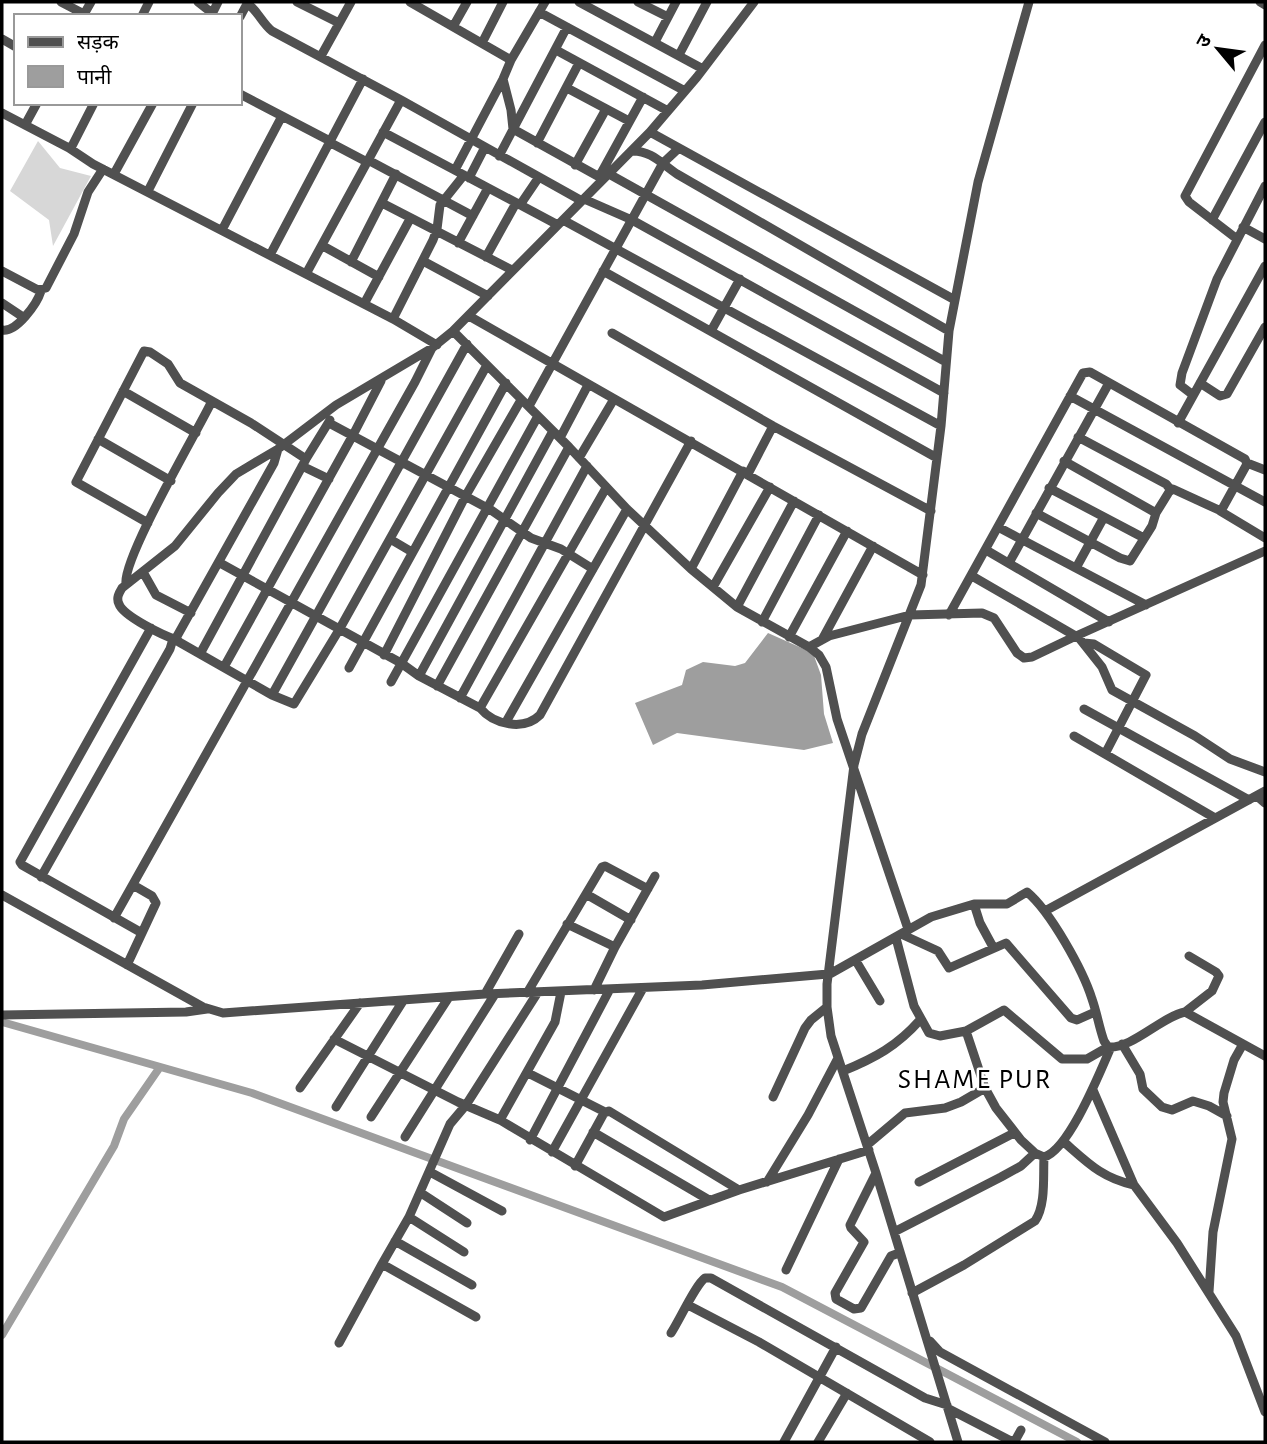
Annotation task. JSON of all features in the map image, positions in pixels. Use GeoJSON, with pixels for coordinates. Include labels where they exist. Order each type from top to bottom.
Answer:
{"type":"FeatureCollection","features":[{"type":"Feature","properties":{"kind":"street"},"geometry":{"type":"LineString","coordinates":[[61,2],[82,14]]}},
{"type":"Feature","properties":{"kind":"street"},"geometry":{"type":"LineString","coordinates":[[198,2],[211,14],[218,2]]}},
{"type":"Feature","properties":{"kind":"street"},"geometry":{"type":"LineString","coordinates":[[297,2],[312,5],[339,23]]}},
{"type":"Feature","properties":{"kind":"street"},"geometry":{"type":"LineString","coordinates":[[321,56],[351,2]]}},
{"type":"Feature","properties":{"kind":"street"},"geometry":{"type":"LineString","coordinates":[[410,2],[511,60]]}},
{"type":"Feature","properties":{"kind":"street"},"geometry":{"type":"LineString","coordinates":[[454,25],[467,2]]}},
{"type":"Feature","properties":{"kind":"street"},"geometry":{"type":"LineString","coordinates":[[482,43],[503,2]]}},
{"type":"Feature","properties":{"kind":"street"},"geometry":{"type":"LineString","coordinates":[[462,174],[471,138],[511,60],[545,2]]}},
{"type":"Feature","properties":{"kind":"street"},"geometry":{"type":"LineString","coordinates":[[580,2],[704,69]]}},
{"type":"Feature","properties":{"kind":"street"},"geometry":{"type":"LineString","coordinates":[[638,2],[668,17]]}},
{"type":"Feature","properties":{"kind":"street"},"geometry":{"type":"LineString","coordinates":[[654,42],[676,2]]}},
{"type":"Feature","properties":{"kind":"street"},"geometry":{"type":"LineString","coordinates":[[679,55],[707,2]]}},
{"type":"Feature","properties":{"kind":"street"},"geometry":{"type":"LineString","coordinates":[[487,365],[297,703],[290,703],[272,695],[151,628],[121,608],[118,598],[126,584],[175,546],[230,479],[281,447],[336,405],[434,347],[469,316],[650,132],[704,69],[754,2]]}},
{"type":"Feature","properties":{"kind":"street"},"geometry":{"type":"LineString","coordinates":[[958,1442],[876,1172],[831,1036],[827,1007],[828,975],[854,765],[862,734],[923,575],[941,426],[949,331],[978,182],[1028,2]]}},
{"type":"Feature","properties":{"kind":"street"},"geometry":{"type":"LineString","coordinates":[[1259,2],[1265,5]]}},
{"type":"Feature","properties":{"kind":"street"},"geometry":{"type":"LineString","coordinates":[[248,3],[272,31],[471,138],[499,156],[583,200],[632,220],[944,393]]}},
{"type":"Feature","properties":{"kind":"street"},"geometry":{"type":"LineString","coordinates":[[539,12],[685,91]]}},
{"type":"Feature","properties":{"kind":"street"},"geometry":{"type":"LineString","coordinates":[[499,156],[567,27]]}},
{"type":"Feature","properties":{"kind":"street"},"geometry":{"type":"LineString","coordinates":[[1237,239],[1189,202],[1186,192],[1265,45]]}},
{"type":"Feature","properties":{"kind":"street"},"geometry":{"type":"LineString","coordinates":[[556,50],[668,111]]}},
{"type":"Feature","properties":{"kind":"street"},"geometry":{"type":"LineString","coordinates":[[537,143],[579,63]]}},
{"type":"Feature","properties":{"kind":"street"},"geometry":{"type":"LineString","coordinates":[[270,255],[363,79]]}},
{"type":"Feature","properties":{"kind":"street"},"geometry":{"type":"LineString","coordinates":[[503,79],[513,130]]}},
{"type":"Feature","properties":{"kind":"street"},"geometry":{"type":"LineString","coordinates":[[567,88],[629,121]]}},
{"type":"Feature","properties":{"kind":"street"},"geometry":{"type":"LineString","coordinates":[[242,95],[472,216]]}},
{"type":"Feature","properties":{"kind":"street"},"geometry":{"type":"LineString","coordinates":[[604,177],[643,97]]}},
{"type":"Feature","properties":{"kind":"street"},"geometry":{"type":"LineString","coordinates":[[306,274],[401,100]]}},
{"type":"Feature","properties":{"kind":"street"},"geometry":{"type":"LineString","coordinates":[[25,125],[36,105]]}},
{"type":"Feature","properties":{"kind":"street"},"geometry":{"type":"LineString","coordinates":[[69,148],[93,105]]}},
{"type":"Feature","properties":{"kind":"street"},"geometry":{"type":"LineString","coordinates":[[114,174],[152,105]]}},
{"type":"Feature","properties":{"kind":"street"},"geometry":{"type":"LineString","coordinates":[[148,191],[192,105]]}},
{"type":"Feature","properties":{"kind":"street"},"geometry":{"type":"LineString","coordinates":[[575,164],[606,109]]}},
{"type":"Feature","properties":{"kind":"street"},"geometry":{"type":"LineString","coordinates":[[2,113],[103,169],[393,318],[434,347]]}},
{"type":"Feature","properties":{"kind":"street"},"geometry":{"type":"LineString","coordinates":[[222,230],[282,116]]}},
{"type":"Feature","properties":{"kind":"street"},"geometry":{"type":"LineString","coordinates":[[1212,219],[1265,122]]}},
{"type":"Feature","properties":{"kind":"street"},"geometry":{"type":"LineString","coordinates":[[513,130],[575,164],[645,196],[946,362]]}},
{"type":"Feature","properties":{"kind":"street"},"geometry":{"type":"LineString","coordinates":[[383,132],[518,204],[616,249],[941,426]]}},
{"type":"Feature","properties":{"kind":"street"},"geometry":{"type":"LineString","coordinates":[[650,132],[955,300]]}},
{"type":"Feature","properties":{"kind":"street"},"geometry":{"type":"LineString","coordinates":[[393,318],[436,232],[437,214],[442,199],[485,147]]}},
{"type":"Feature","properties":{"kind":"street"},"geometry":{"type":"LineString","coordinates":[[384,655],[464,498],[552,362],[663,163],[679,148]]}},
{"type":"Feature","properties":{"kind":"street"},"geometry":{"type":"LineString","coordinates":[[631,151],[649,154],[677,174],[949,331]]}},
{"type":"Feature","properties":{"kind":"street"},"geometry":{"type":"LineString","coordinates":[[2,330],[7,332],[13,329],[34,307],[41,290],[46,288],[77,228],[88,191],[103,169]]}},
{"type":"Feature","properties":{"kind":"street"},"geometry":{"type":"LineString","coordinates":[[351,262],[396,174]]}},
{"type":"Feature","properties":{"kind":"street"},"geometry":{"type":"LineString","coordinates":[[486,257],[518,204],[539,177]]}},
{"type":"Feature","properties":{"kind":"street"},"geometry":{"type":"LineString","coordinates":[[1193,395],[1180,385],[1182,373],[1217,279],[1243,227],[1261,204],[1265,186]]}},
{"type":"Feature","properties":{"kind":"street"},"geometry":{"type":"LineString","coordinates":[[458,243],[488,188]]}},
{"type":"Feature","properties":{"kind":"street"},"geometry":{"type":"LineString","coordinates":[[382,203],[512,270]]}},
{"type":"Feature","properties":{"kind":"street"},"geometry":{"type":"LineString","coordinates":[[364,304],[410,219]]}},
{"type":"Feature","properties":{"kind":"street"},"geometry":{"type":"LineString","coordinates":[[1243,227],[1265,239]]}},
{"type":"Feature","properties":{"kind":"street"},"geometry":{"type":"LineString","coordinates":[[323,246],[379,277]]}},
{"type":"Feature","properties":{"kind":"street"},"geometry":{"type":"LineString","coordinates":[[423,261],[488,296]]}},
{"type":"Feature","properties":{"kind":"street"},"geometry":{"type":"LineString","coordinates":[[1178,423],[1265,265]]}},
{"type":"Feature","properties":{"kind":"street"},"geometry":{"type":"LineString","coordinates":[[2,271],[41,290]]}},
{"type":"Feature","properties":{"kind":"street"},"geometry":{"type":"LineString","coordinates":[[603,271],[937,458]]}},
{"type":"Feature","properties":{"kind":"street"},"geometry":{"type":"LineString","coordinates":[[711,331],[740,279]]}},
{"type":"Feature","properties":{"kind":"street"},"geometry":{"type":"LineString","coordinates":[[2,303],[23,317]]}},
{"type":"Feature","properties":{"kind":"street"},"geometry":{"type":"LineString","coordinates":[[469,316],[923,575]]}},
{"type":"Feature","properties":{"kind":"street"},"geometry":{"type":"LineString","coordinates":[[453,331],[569,447],[606,488],[691,569],[737,607],[819,655],[827,667],[835,711],[854,765],[901,934],[908,986],[920,1020],[929,1033],[935,1036],[966,1031],[1004,1010],[1062,1059],[1087,1059],[1185,1012],[1212,991],[1219,980],[1216,972],[1189,956]]}},
{"type":"Feature","properties":{"kind":"street"},"geometry":{"type":"LineString","coordinates":[[612,333],[773,426],[931,511]]}},
{"type":"Feature","properties":{"kind":"street"},"geometry":{"type":"LineString","coordinates":[[1200,383],[1220,396],[1225,396],[1264,334]]}},
{"type":"Feature","properties":{"kind":"street"},"geometry":{"type":"LineString","coordinates":[[272,695],[467,344]]}},
{"type":"Feature","properties":{"kind":"street"},"geometry":{"type":"LineString","coordinates":[[114,918],[434,347]]}},
{"type":"Feature","properties":{"kind":"street"},"geometry":{"type":"LineString","coordinates":[[148,523],[76,482],[140,356],[147,351],[169,364],[180,383],[212,401],[329,480]]}},
{"type":"Feature","properties":{"kind":"street"},"geometry":{"type":"LineString","coordinates":[[949,615],[1079,378],[1086,372],[1247,463],[1265,470]]}},
{"type":"Feature","properties":{"kind":"street"},"geometry":{"type":"LineString","coordinates":[[224,667],[329,480],[381,379]]}},
{"type":"Feature","properties":{"kind":"street"},"geometry":{"type":"LineString","coordinates":[[349,668],[506,383]]}},
{"type":"Feature","properties":{"kind":"street"},"geometry":{"type":"LineString","coordinates":[[1009,563],[1109,383]]}},
{"type":"Feature","properties":{"kind":"street"},"geometry":{"type":"LineString","coordinates":[[419,676],[504,520],[588,385]]}},
{"type":"Feature","properties":{"kind":"street"},"geometry":{"type":"LineString","coordinates":[[123,391],[196,433]]}},
{"type":"Feature","properties":{"kind":"street"},"geometry":{"type":"LineString","coordinates":[[1070,396],[1265,502]]}},
{"type":"Feature","properties":{"kind":"street"},"geometry":{"type":"LineString","coordinates":[[579,458],[614,399]]}},
{"type":"Feature","properties":{"kind":"street"},"geometry":{"type":"LineString","coordinates":[[126,584],[125,574],[129,563],[212,401]]}},
{"type":"Feature","properties":{"kind":"street"},"geometry":{"type":"LineString","coordinates":[[200,654],[304,462],[329,423],[336,405]]}},
{"type":"Feature","properties":{"kind":"street"},"geometry":{"type":"LineString","coordinates":[[391,682],[538,416]]}},
{"type":"Feature","properties":{"kind":"street"},"geometry":{"type":"LineString","coordinates":[[329,423],[593,569]]}},
{"type":"Feature","properties":{"kind":"street"},"geometry":{"type":"LineString","coordinates":[[691,569],[773,426]]}},
{"type":"Feature","properties":{"kind":"street"},"geometry":{"type":"LineString","coordinates":[[1078,437],[1166,484],[1171,490],[1220,511],[1265,538]]}},
{"type":"Feature","properties":{"kind":"street"},"geometry":{"type":"LineString","coordinates":[[98,439],[171,481]]}},
{"type":"Feature","properties":{"kind":"street"},"geometry":{"type":"LineString","coordinates":[[220,563],[480,708],[493,719],[530,723],[540,715],[691,442]]}},
{"type":"Feature","properties":{"kind":"street"},"geometry":{"type":"LineString","coordinates":[[41,877],[220,563],[281,447]]}},
{"type":"Feature","properties":{"kind":"street"},"geometry":{"type":"LineString","coordinates":[[437,685],[569,447]]}},
{"type":"Feature","properties":{"kind":"street"},"geometry":{"type":"LineString","coordinates":[[1064,461],[1156,513]]}},
{"type":"Feature","properties":{"kind":"street"},"geometry":{"type":"LineString","coordinates":[[1220,511],[1247,463]]}},
{"type":"Feature","properties":{"kind":"street"},"geometry":{"type":"LineString","coordinates":[[460,698],[587,467]]}},
{"type":"Feature","properties":{"kind":"street"},"geometry":{"type":"LineString","coordinates":[[713,587],[770,487]]}},
{"type":"Feature","properties":{"kind":"street"},"geometry":{"type":"LineString","coordinates":[[480,708],[606,488]]}},
{"type":"Feature","properties":{"kind":"street"},"geometry":{"type":"LineString","coordinates":[[1049,488],[1144,538]]}},
{"type":"Feature","properties":{"kind":"street"},"geometry":{"type":"LineString","coordinates":[[1036,513],[1130,561],[1171,490]]}},
{"type":"Feature","properties":{"kind":"street"},"geometry":{"type":"LineString","coordinates":[[737,607],[793,501]]}},
{"type":"Feature","properties":{"kind":"street"},"geometry":{"type":"LineString","coordinates":[[506,722],[627,509]]}},
{"type":"Feature","properties":{"kind":"street"},"geometry":{"type":"LineString","coordinates":[[762,622],[819,515]]}},
{"type":"Feature","properties":{"kind":"street"},"geometry":{"type":"LineString","coordinates":[[1076,568],[1104,517]]}},
{"type":"Feature","properties":{"kind":"street"},"geometry":{"type":"LineString","coordinates":[[998,527],[1146,605]]}},
{"type":"Feature","properties":{"kind":"street"},"geometry":{"type":"LineString","coordinates":[[789,637],[846,531]]}},
{"type":"Feature","properties":{"kind":"street"},"geometry":{"type":"LineString","coordinates":[[390,539],[412,552]]}},
{"type":"Feature","properties":{"kind":"street"},"geometry":{"type":"LineString","coordinates":[[823,638],[873,546]]}},
{"type":"Feature","properties":{"kind":"street"},"geometry":{"type":"LineString","coordinates":[[986,550],[1109,622]]}},
{"type":"Feature","properties":{"kind":"street"},"geometry":{"type":"LineString","coordinates":[[809,647],[823,638],[910,614],[982,613],[991,616],[1017,653],[1032,657],[1264,550]]}},
{"type":"Feature","properties":{"kind":"street"},"geometry":{"type":"LineString","coordinates":[[143,572],[156,595],[191,612]]}},
{"type":"Feature","properties":{"kind":"street"},"geometry":{"type":"LineString","coordinates":[[972,576],[1076,636],[1105,671],[1110,689],[1195,736],[1230,759],[1265,772]]}},
{"type":"Feature","properties":{"kind":"street"},"geometry":{"type":"LineString","coordinates":[[142,933],[41,877],[22,865],[21,859],[151,628]]}},
{"type":"Feature","properties":{"kind":"street"},"geometry":{"type":"LineString","coordinates":[[1084,643],[1094,644],[1146,675],[1105,754]]}},
{"type":"Feature","properties":{"kind":"street"},"geometry":{"type":"LineString","coordinates":[[1084,709],[1118,729],[1257,796],[1265,803]]}},
{"type":"Feature","properties":{"kind":"street"},"geometry":{"type":"LineString","coordinates":[[1074,737],[1215,818]]}},
{"type":"Feature","properties":{"kind":"street"},"geometry":{"type":"LineString","coordinates":[[1045,911],[1257,796]]}},
{"type":"Feature","properties":{"kind":"street"},"geometry":{"type":"LineString","coordinates":[[527,993],[604,866],[648,889]]}},
{"type":"Feature","properties":{"kind":"street"},"geometry":{"type":"LineString","coordinates":[[594,990],[655,876]]}},
{"type":"Feature","properties":{"kind":"street"},"geometry":{"type":"LineString","coordinates":[[127,965],[156,901],[133,886]]}},
{"type":"Feature","properties":{"kind":"street"},"geometry":{"type":"LineString","coordinates":[[2,895],[207,1009],[223,1013],[490,994],[643,989],[828,975],[932,917],[974,904],[1007,904],[1027,892],[1045,911],[1083,979],[1104,1041],[1110,1047]]}},
{"type":"Feature","properties":{"kind":"street"},"geometry":{"type":"LineString","coordinates":[[586,894],[631,920]]}},
{"type":"Feature","properties":{"kind":"street"},"geometry":{"type":"LineString","coordinates":[[974,904],[980,923],[993,947]]}},
{"type":"Feature","properties":{"kind":"street"},"geometry":{"type":"LineString","coordinates":[[567,923],[615,947]]}},
{"type":"Feature","properties":{"kind":"street"},"geometry":{"type":"LineString","coordinates":[[405,1137],[435,1091],[490,994],[519,934]]}},
{"type":"Feature","properties":{"kind":"street"},"geometry":{"type":"LineString","coordinates":[[901,934],[938,951],[949,968],[993,947],[1008,944],[1071,1018],[1077,1020],[1096,1012]]}},
{"type":"Feature","properties":{"kind":"street"},"geometry":{"type":"LineString","coordinates":[[856,961],[880,1001]]}},
{"type":"Feature","properties":{"kind":"street"},"geometry":{"type":"LineString","coordinates":[[530,1140],[610,989]]}},
{"type":"Feature","properties":{"kind":"street"},"geometry":{"type":"LineString","coordinates":[[552,1152],[643,989]]}},
{"type":"Feature","properties":{"kind":"street"},"geometry":{"type":"LineString","coordinates":[[339,1343],[409,1217],[450,1124],[466,1105],[538,992]]}},
{"type":"Feature","properties":{"kind":"street"},"geometry":{"type":"LineString","coordinates":[[500,1121],[555,1022],[561,992]]}},
{"type":"Feature","properties":{"kind":"street"},"geometry":{"type":"LineString","coordinates":[[371,1117],[449,997]]}},
{"type":"Feature","properties":{"kind":"street"},"geometry":{"type":"LineString","coordinates":[[336,1107],[403,1001]]}},
{"type":"Feature","properties":{"kind":"street"},"geometry":{"type":"LineString","coordinates":[[300,1088],[360,1003]]}},
{"type":"Feature","properties":{"kind":"street"},"geometry":{"type":"LineString","coordinates":[[773,1097],[805,1028],[827,1007]]}},
{"type":"Feature","properties":{"kind":"street"},"geometry":{"type":"LineString","coordinates":[[2,1015],[186,1012],[207,1009]]}},
{"type":"Feature","properties":{"kind":"street"},"geometry":{"type":"LineString","coordinates":[[1185,1012],[1265,1056]]}},
{"type":"Feature","properties":{"kind":"street"},"geometry":{"type":"LineString","coordinates":[[843,1071],[871,1059],[902,1040],[920,1020]]}},
{"type":"Feature","properties":{"kind":"street"},"geometry":{"type":"LineString","coordinates":[[912,1293],[984,1253],[1035,1221],[1039,1214],[1042,1199],[1040,1155],[1014,1133],[985,1088],[966,1031]]}},
{"type":"Feature","properties":{"kind":"street"},"geometry":{"type":"LineString","coordinates":[[334,1039],[500,1121],[664,1216],[739,1189],[839,1160],[868,1148],[905,1113],[945,1108],[985,1088]]}},
{"type":"Feature","properties":{"kind":"street"},"geometry":{"type":"LineString","coordinates":[[1122,1044],[1141,1077],[1143,1089],[1162,1107],[1172,1110],[1192,1101],[1209,1106],[1227,1116]]}},
{"type":"Feature","properties":{"kind":"street"},"geometry":{"type":"LineString","coordinates":[[1209,1292],[1213,1231],[1232,1139],[1223,1102],[1224,1093],[1234,1060],[1243,1044]]}},
{"type":"Feature","properties":{"kind":"street"},"geometry":{"type":"LineString","coordinates":[[894,1232],[1040,1155],[1053,1153],[1064,1142],[1093,1090],[1110,1047]]}},
{"type":"Feature","properties":{"kind":"street"},"geometry":{"type":"LineString","coordinates":[[767,1182],[808,1115],[838,1058]]}},
{"type":"Feature","properties":{"kind":"street"},"geometry":{"type":"LineString","coordinates":[[528,1073],[581,1101],[605,1112],[612,1112],[739,1189]]}},
{"type":"Feature","properties":{"kind":"street"},"geometry":{"type":"LineString","coordinates":[[1093,1090],[1134,1185],[1209,1292],[1236,1336],[1265,1412]]}},
{"type":"Feature","properties":{"kind":"street"},"geometry":{"type":"LineString","coordinates":[[575,1166],[605,1112]]}},
{"type":"Feature","properties":{"kind":"street"},"geometry":{"type":"LineString","coordinates":[[593,1132],[709,1200]]}},
{"type":"Feature","properties":{"kind":"street"},"geometry":{"type":"LineString","coordinates":[[919,1182],[1014,1133]]}},
{"type":"Feature","properties":{"kind":"street"},"geometry":{"type":"LineString","coordinates":[[1064,1142],[1102,1175],[1134,1185]]}},
{"type":"Feature","properties":{"kind":"street"},"geometry":{"type":"LineString","coordinates":[[786,1270],[839,1160]]}},
{"type":"Feature","properties":{"kind":"street"},"geometry":{"type":"LineString","coordinates":[[430,1172],[502,1211]]}},
{"type":"Feature","properties":{"kind":"street"},"geometry":{"type":"LineString","coordinates":[[876,1172],[850,1225],[864,1242],[835,1297],[852,1308],[861,1308],[891,1256],[899,1253]]}},
{"type":"Feature","properties":{"kind":"street"},"geometry":{"type":"LineString","coordinates":[[421,1193],[467,1223]]}},
{"type":"Feature","properties":{"kind":"street"},"geometry":{"type":"LineString","coordinates":[[409,1217],[464,1252]]}},
{"type":"Feature","properties":{"kind":"street"},"geometry":{"type":"LineString","coordinates":[[395,1241],[472,1286]]}},
{"type":"Feature","properties":{"kind":"street"},"geometry":{"type":"LineString","coordinates":[[383,1264],[477,1317]]}},
{"type":"Feature","properties":{"kind":"street"},"geometry":{"type":"LineString","coordinates":[[671,1334],[697,1285],[705,1278],[711,1278],[925,1398],[948,1407],[1011,1441],[1016,1439],[1021,1430]]}},
{"type":"Feature","properties":{"kind":"street"},"geometry":{"type":"LineString","coordinates":[[688,1306],[759,1342],[930,1442]]}},
{"type":"Feature","properties":{"kind":"street"},"geometry":{"type":"LineString","coordinates":[[925,1334],[940,1352],[1105,1442]]}},
{"type":"Feature","properties":{"kind":"street"},"geometry":{"type":"LineString","coordinates":[[784,1442],[836,1347]]}},
{"type":"Feature","properties":{"kind":"street"},"geometry":{"type":"LineString","coordinates":[[818,1442],[847,1393]]}},
{"type":"Feature","properties":{"kind":"shaded area"},"geometry":{"type":"Polygon","coordinates":[[[38,141],[60,168],[91,176],[53,246],[49,220],[10,191],[38,141]]]}},
{"type":"Feature","properties":{"kind":"water"},"geometry":{"type":"Polygon","coordinates":[[[768,633],[813,653],[821,675],[824,714],[833,743],[804,750],[677,733],[653,745],[635,703],[682,685],[686,670],[703,662],[735,666],[745,663],[768,633]]]}},
{"type":"Feature","properties":{"kind":"waterway"},"geometry":{"type":"LineString","coordinates":[[2,1022],[252,1093],[782,1287],[1077,1442]]}},
{"type":"Feature","properties":{"kind":"waterway"},"geometry":{"type":"LineString","coordinates":[[2,1335],[114,1146],[124,1119],[160,1067]]}},
{"type":"Feature","properties":{"kind":"district","name":"SHAME PUR"},"geometry":{"type":"Point","coordinates":[975,1078]}}]}
